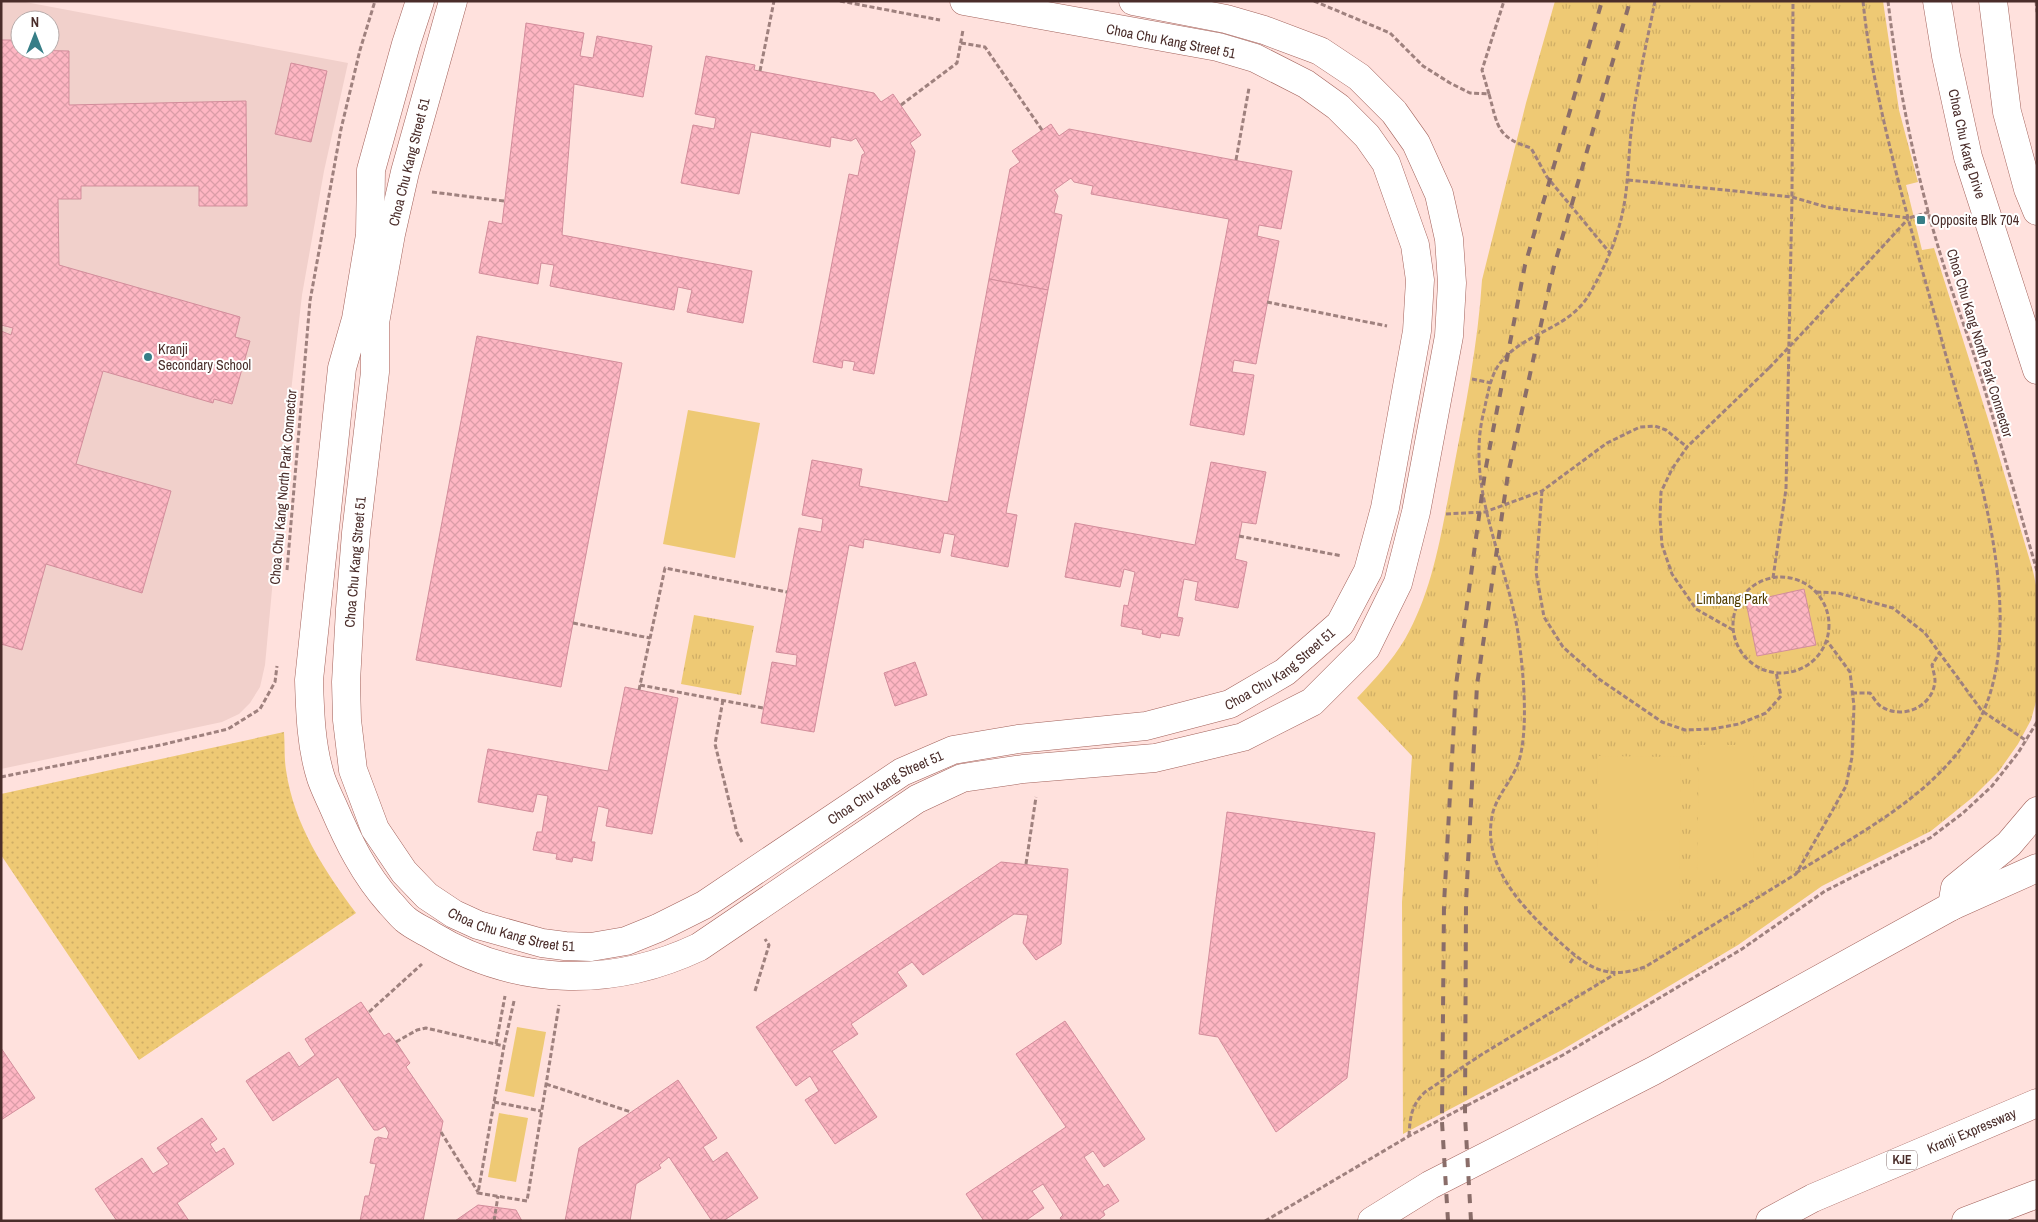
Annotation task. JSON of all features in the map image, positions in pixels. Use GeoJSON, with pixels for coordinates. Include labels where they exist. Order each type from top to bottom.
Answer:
{"type":"FeatureCollection","features":[{"type":"Feature","properties":{"kind":"main road","name":"Choa Chu Kang Street 51"},"geometry":{"type":"LineString","coordinates":[[420,1],[406,44],[372,170],[370,235],[356,319],[342,368],[309,680],[311,727],[321,778],[347,839],[375,886],[405,919],[451,948],[479,960],[519,972],[560,976],[598,976],[634,970],[674,959],[698,947],[917,799],[962,778],[1023,769],[1155,758],[1242,737],[1312,702],[1366,648],[1398,583],[1416,512],[1449,336],[1452,283],[1449,239],[1439,194],[1416,143],[1394,112],[1359,77],[1320,51],[1264,30],[1226,19],[1133,1]]}},
{"type":"Feature","properties":{"kind":"main road","name":"Choa Chu Kang Street 51"},"geometry":{"type":"LineString","coordinates":[[453,1],[405,172],[391,234],[375,323],[375,372],[356,533],[346,682],[347,720],[353,770],[375,829],[404,872],[427,896],[454,914],[478,925],[542,943],[591,947],[626,941],[658,928],[704,905],[902,772],[953,750],[1018,740],[1146,726],[1230,704],[1285,672],[1340,624],[1368,571],[1385,508],[1417,331],[1420,280],[1415,244],[1386,163],[1367,136],[1338,107],[1306,84],[1256,58],[1218,47],[964,13]]}},
{"type":"Feature","properties":{"kind":"main road","name":"Choa Chu Kang Drive"},"geometry":{"type":"LineString","coordinates":[[1937,1],[1946,56],[1968,157],[2037,370]]}},
{"type":"Feature","properties":{"kind":"main road"},"geometry":{"type":"LineString","coordinates":[[1993,1],[2007,112],[2028,189],[2037,211]]}},
{"type":"Feature","properties":{"kind":"main road"},"geometry":{"type":"LineString","coordinates":[[1952,906],[1956,888],[2010,844],[2037,811]]}},
{"type":"Feature","properties":{"kind":"main road"},"geometry":{"type":"LineString","coordinates":[[1372,1221],[1430,1185],[1653,1071],[1952,906],[2037,868]]}},
{"type":"Feature","properties":{"kind":"main road","name":"Kranji Expressway"},"geometry":{"type":"LineString","coordinates":[[1770,1221],[1813,1198],[2037,1103]]}},
{"type":"Feature","properties":{"kind":"main road"},"geometry":{"type":"LineString","coordinates":[[1966,1221],[2037,1194]]}},
{"type":"Feature","properties":{"kind":"path","name":"Choa Chu Kang North Park Connector"},"geometry":{"type":"LineString","coordinates":[[287,577],[310,301],[341,129],[360,50],[375,1]]}},
{"type":"Feature","properties":{"kind":"path"},"geometry":{"type":"LineString","coordinates":[[760,71],[774,1]]}},
{"type":"Feature","properties":{"kind":"path"},"geometry":{"type":"LineString","coordinates":[[840,1],[945,21]]}},
{"type":"Feature","properties":{"kind":"path"},"geometry":{"type":"LineString","coordinates":[[1314,1],[1390,33],[1423,66],[1470,93],[1489,94]]}},
{"type":"Feature","properties":{"kind":"path"},"geometry":{"type":"LineString","coordinates":[[1504,1],[1482,70],[1499,130],[1514,143],[1531,148],[1547,178],[1610,253]]}},
{"type":"Feature","properties":{"kind":"path"},"geometry":{"type":"LineString","coordinates":[[1655,1],[1632,123],[1628,180],[1622,214],[1610,253],[1590,294],[1578,310],[1556,326],[1517,346],[1498,366],[1491,383],[1482,419],[1478,456],[1485,512],[1516,613],[1524,689],[1523,729],[1519,761],[1494,811],[1491,837],[1494,856],[1502,875],[1514,894],[1547,930],[1586,965],[1602,972],[1616,973],[1631,972],[1645,967],[1904,805],[1942,772],[1973,732],[1991,688],[1998,657],[1999,587],[1990,521],[1892,159],[1872,69],[1864,1]]}},
{"type":"Feature","properties":{"kind":"path"},"geometry":{"type":"LineString","coordinates":[[1772,578],[1786,489],[1792,197],[1793,1]]}},
{"type":"Feature","properties":{"kind":"path","name":"Choa Chu Kang North Park Connector"},"geometry":{"type":"LineString","coordinates":[[1888,1],[1894,55],[1906,117],[1939,252],[1976,364],[2037,571]]}},
{"type":"Feature","properties":{"kind":"path"},"geometry":{"type":"LineString","coordinates":[[2036,1],[2037,12]]}},
{"type":"Feature","properties":{"kind":"path"},"geometry":{"type":"LineString","coordinates":[[901,105],[957,63],[964,13]]}},
{"type":"Feature","properties":{"kind":"path"},"geometry":{"type":"LineString","coordinates":[[961,43],[985,47],[1042,130]]}},
{"type":"Feature","properties":{"kind":"path"},"geometry":{"type":"LineString","coordinates":[[1236,160],[1250,85]]}},
{"type":"Feature","properties":{"kind":"path"},"geometry":{"type":"LineString","coordinates":[[1628,180],[1792,197],[1826,207],[1908,218],[1929,212]]}},
{"type":"Feature","properties":{"kind":"path"},"geometry":{"type":"LineString","coordinates":[[426,191],[504,201]]}},
{"type":"Feature","properties":{"kind":"path"},"geometry":{"type":"LineString","coordinates":[[1733,630],[1696,609],[1672,574],[1662,545],[1661,492],[1672,469],[1687,447],[1810,326],[1908,218]]}},
{"type":"Feature","properties":{"kind":"path"},"geometry":{"type":"LineString","coordinates":[[1267,302],[1392,327]]}},
{"type":"Feature","properties":{"kind":"path"},"geometry":{"type":"LineString","coordinates":[[1465,378],[1491,383]]}},
{"type":"Feature","properties":{"kind":"path"},"geometry":{"type":"LineString","coordinates":[[1440,515],[1485,512],[1542,491],[1607,444],[1640,427],[1655,426],[1666,430],[1687,447]]}},
{"type":"Feature","properties":{"kind":"path"},"geometry":{"type":"LineString","coordinates":[[1542,491],[1536,572],[1544,617],[1563,647],[1599,679],[1662,722],[1685,730],[1712,729],[1739,724],[1766,713],[1781,696],[1776,672]]}},
{"type":"Feature","properties":{"kind":"path"},"geometry":{"type":"LineString","coordinates":[[1239,536],[1345,557],[1342,563]]}},
{"type":"Feature","properties":{"kind":"path"},"geometry":{"type":"LineString","coordinates":[[639,690],[664,568],[787,592]]}},
{"type":"Feature","properties":{"kind":"path"},"geometry":{"type":"LineString","coordinates":[[1786,577],[1801,581],[1816,592],[1828,612],[1830,627],[1827,641],[1820,654],[1810,664],[1797,670],[1776,672],[1755,666],[1744,656],[1737,644],[1733,630],[1734,616],[1738,603],[1747,591],[1758,582],[1786,577]]}},
{"type":"Feature","properties":{"kind":"path"},"geometry":{"type":"LineString","coordinates":[[1816,592],[1838,593],[1893,608],[1925,633],[1982,711],[2027,741]]}},
{"type":"Feature","properties":{"kind":"path"},"geometry":{"type":"LineString","coordinates":[[573,622],[650,638]]}},
{"type":"Feature","properties":{"kind":"path"},"geometry":{"type":"LineString","coordinates":[[1796,874],[1846,786],[1852,757],[1854,706],[1850,672],[1827,641]]}},
{"type":"Feature","properties":{"kind":"path"},"geometry":{"type":"LineString","coordinates":[[1852,693],[1870,693],[1879,705],[1892,712],[1908,712],[1921,706],[1931,695],[1935,680],[1932,666],[1940,652]]}},
{"type":"Feature","properties":{"kind":"path"},"geometry":{"type":"LineString","coordinates":[[1,777],[165,744],[228,729],[260,709],[275,682],[278,658]]}},
{"type":"Feature","properties":{"kind":"path"},"geometry":{"type":"LineString","coordinates":[[640,685],[763,708]]}},
{"type":"Feature","properties":{"kind":"path"},"geometry":{"type":"LineString","coordinates":[[723,700],[715,744],[737,833]]}},
{"type":"Feature","properties":{"kind":"path"},"geometry":{"type":"LineString","coordinates":[[1266,1221],[1409,1136],[1563,1055],[1742,949],[1825,891],[1930,838],[1963,813],[1992,786],[2027,741],[2037,722]]}},
{"type":"Feature","properties":{"kind":"path"},"geometry":{"type":"LineString","coordinates":[[1026,864],[1037,794],[1028,795]]}},
{"type":"Feature","properties":{"kind":"path"},"geometry":{"type":"LineString","coordinates":[[755,991],[769,945],[763,935]]}},
{"type":"Feature","properties":{"kind":"path"},"geometry":{"type":"LineString","coordinates":[[1570,962],[1575,956]]}},
{"type":"Feature","properties":{"kind":"path"},"geometry":{"type":"LineString","coordinates":[[415,958],[422,964],[430,967]]}},
{"type":"Feature","properties":{"kind":"path"},"geometry":{"type":"LineString","coordinates":[[369,1012],[422,964]]}},
{"type":"Feature","properties":{"kind":"path"},"geometry":{"type":"LineString","coordinates":[[1409,1136],[1411,1111],[1418,1098],[1425,1092],[1484,1053],[1616,973]]}},
{"type":"Feature","properties":{"kind":"path"},"geometry":{"type":"LineString","coordinates":[[478,1193],[504,1046],[515,997],[496,993]]}},
{"type":"Feature","properties":{"kind":"path"},"geometry":{"type":"LineString","coordinates":[[496,1044],[505,996]]}},
{"type":"Feature","properties":{"kind":"path"},"geometry":{"type":"LineString","coordinates":[[440,1132],[478,1193],[527,1201],[559,1003],[550,1002]]}},
{"type":"Feature","properties":{"kind":"path"},"geometry":{"type":"LineString","coordinates":[[396,1042],[417,1030],[426,1028],[504,1046]]}},
{"type":"Feature","properties":{"kind":"path"},"geometry":{"type":"LineString","coordinates":[[546,1084],[630,1112]]}},
{"type":"Feature","properties":{"kind":"path"},"geometry":{"type":"LineString","coordinates":[[494,1102],[542,1110]]}},
{"type":"Feature","properties":{"kind":"path"},"geometry":{"type":"LineString","coordinates":[[494,1221],[498,1196]]}},
{"type":"Feature","properties":{"kind":"shaded area","name":"Kranji Secondary School"},"geometry":{"type":"Polygon","coordinates":[[[1,1],[20,1],[348,63],[324,171],[302,295],[288,418],[265,665],[260,687],[250,703],[239,714],[222,722],[1,769],[1,1]]]}},
{"type":"Feature","properties":{"kind":"green space","name":"Limbang Park"},"geometry":{"type":"Polygon","coordinates":[[[1555,1],[1883,1],[1899,110],[1918,182],[1906,185],[1922,250],[1934,248],[1988,419],[2033,571],[2037,590],[2037,698],[2031,720],[2018,744],[1999,771],[1973,797],[1931,831],[1822,886],[1738,945],[1562,1050],[1403,1134],[1402,902],[1412,756],[1357,698],[1389,663],[1405,639],[1415,620],[1436,558],[1474,352],[1482,280],[1526,103],[1555,1]]]}},
{"type":"Feature","properties":{"kind":"green space"},"geometry":{"type":"Polygon","coordinates":[[[688,410],[760,423],[735,558],[663,544],[688,410]]]}},
{"type":"Feature","properties":{"kind":"green space"},"geometry":{"type":"Polygon","coordinates":[[[694,615],[754,626],[741,695],[681,684],[694,615]]]}},
{"type":"Feature","properties":{"kind":"green space"},"geometry":{"type":"Polygon","coordinates":[[[284,732],[286,770],[290,790],[303,828],[322,863],[356,913],[139,1060],[1,855],[1,794],[284,732]]]}},
{"type":"Feature","properties":{"kind":"green space"},"geometry":{"type":"Polygon","coordinates":[[[1699,745],[1754,745],[1753,872],[1697,872],[1699,745]]]}},
{"type":"Feature","properties":{"kind":"green space"},"geometry":{"type":"Polygon","coordinates":[[[1598,756],[1681,757],[1679,911],[1597,910],[1598,756]]]}},
{"type":"Feature","properties":{"kind":"green space"},"geometry":{"type":"Polygon","coordinates":[[[517,1027],[546,1032],[534,1097],[505,1091],[517,1027]]]}},
{"type":"Feature","properties":{"kind":"green space"},"geometry":{"type":"Polygon","coordinates":[[[499,1113],[528,1118],[516,1182],[488,1177],[499,1113]]]}},
{"type":"Feature","properties":{"kind":"building"},"geometry":{"type":"Polygon","coordinates":[[[526,23],[584,33],[580,56],[593,58],[597,36],[652,46],[643,97],[574,84],[562,235],[752,271],[743,323],[687,312],[692,290],[678,287],[674,310],[550,286],[554,265],[541,263],[538,284],[479,273],[489,221],[502,224],[526,23]]]}},
{"type":"Feature","properties":{"kind":"building"},"geometry":{"type":"Polygon","coordinates":[[[1,40],[10,40],[10,60],[60,60],[60,51],[69,51],[69,105],[246,101],[247,206],[199,206],[199,186],[81,186],[81,199],[58,199],[59,265],[240,317],[235,337],[250,341],[232,404],[214,399],[213,403],[103,371],[76,464],[171,491],[142,593],[46,564],[22,650],[1,644],[1,331],[11,335],[13,328],[1,325],[1,40]]]}},
{"type":"Feature","properties":{"kind":"building"},"geometry":{"type":"Polygon","coordinates":[[[706,56],[755,65],[754,70],[874,93],[881,102],[893,94],[921,135],[910,143],[915,151],[874,374],[853,370],[855,362],[843,360],[842,368],[813,362],[849,174],[858,176],[862,155],[865,153],[856,138],[851,141],[831,137],[830,147],[751,132],[739,194],[681,183],[693,125],[714,129],[716,118],[695,114],[706,56]]]}},
{"type":"Feature","properties":{"kind":"building"},"geometry":{"type":"Polygon","coordinates":[[[291,63],[327,71],[311,142],[275,134],[291,63]]]}},
{"type":"Feature","properties":{"kind":"building"},"geometry":{"type":"Polygon","coordinates":[[[1051,124],[1059,136],[1069,129],[1292,171],[1281,229],[1259,225],[1257,236],[1279,241],[1256,364],[1234,360],[1232,372],[1254,375],[1244,435],[1190,425],[1229,219],[1091,194],[1093,186],[1074,182],[1071,178],[1054,190],[1058,196],[1054,213],[1062,215],[1048,290],[989,279],[1010,169],[1020,162],[1012,151],[1051,124]]]}},
{"type":"Feature","properties":{"kind":"building"},"geometry":{"type":"Polygon","coordinates":[[[989,279],[1048,290],[1006,513],[1017,515],[1008,567],[951,556],[955,535],[944,533],[940,553],[864,539],[863,548],[849,545],[814,732],[761,723],[772,662],[796,666],[797,655],[776,652],[799,528],[821,532],[823,519],[802,515],[812,460],[862,469],[859,486],[948,502],[989,279]]]}},
{"type":"Feature","properties":{"kind":"building"},"geometry":{"type":"Polygon","coordinates":[[[477,336],[622,363],[561,687],[416,660],[477,336]]]}},
{"type":"Feature","properties":{"kind":"building"},"geometry":{"type":"Polygon","coordinates":[[[1211,462],[1266,472],[1256,524],[1242,522],[1235,559],[1247,562],[1238,608],[1195,600],[1198,582],[1184,579],[1177,617],[1183,618],[1179,636],[1161,633],[1160,638],[1142,634],[1143,630],[1121,626],[1124,605],[1128,606],[1135,572],[1124,569],[1120,587],[1065,577],[1075,523],[1195,545],[1211,462]]]}},
{"type":"Feature","properties":{"kind":"building"},"geometry":{"type":"Polygon","coordinates":[[[1804,589],[1816,645],[1757,656],[1746,602],[1804,589]]]}},
{"type":"Feature","properties":{"kind":"building"},"geometry":{"type":"Polygon","coordinates":[[[915,662],[927,695],[895,706],[884,673],[915,662]]]}},
{"type":"Feature","properties":{"kind":"building"},"geometry":{"type":"Polygon","coordinates":[[[625,687],[678,698],[652,834],[606,826],[609,809],[598,806],[591,842],[595,842],[592,861],[573,857],[572,862],[556,859],[557,854],[533,850],[537,832],[542,832],[548,796],[537,794],[533,812],[478,802],[488,749],[608,771],[625,687]]]}},
{"type":"Feature","properties":{"kind":"building"},"geometry":{"type":"Polygon","coordinates":[[[1227,812],[1375,833],[1347,1078],[1276,1132],[1218,1037],[1199,1034],[1227,812]]]}},
{"type":"Feature","properties":{"kind":"building"},"geometry":{"type":"Polygon","coordinates":[[[1001,862],[1068,869],[1061,944],[1036,960],[1023,943],[1028,915],[1014,914],[923,975],[912,962],[897,972],[907,986],[851,1024],[858,1034],[832,1051],[877,1117],[835,1144],[805,1100],[819,1091],[810,1076],[796,1086],[756,1027],[1001,862]]]}},
{"type":"Feature","properties":{"kind":"building"},"geometry":{"type":"Polygon","coordinates":[[[361,1002],[384,1036],[389,1033],[396,1042],[410,1063],[406,1067],[443,1121],[423,1221],[360,1221],[365,1196],[369,1196],[376,1164],[370,1163],[375,1139],[378,1137],[387,1139],[389,1133],[385,1126],[374,1130],[338,1077],[273,1121],[246,1081],[289,1052],[299,1067],[315,1055],[305,1039],[361,1002]]]}},
{"type":"Feature","properties":{"kind":"building"},"geometry":{"type":"Polygon","coordinates":[[[1065,1021],[1145,1139],[1104,1167],[1093,1151],[1084,1157],[1104,1187],[1108,1184],[1119,1201],[1103,1211],[1105,1215],[1097,1221],[1062,1221],[1060,1218],[1063,1215],[1043,1184],[1032,1191],[1044,1208],[1025,1221],[984,1221],[966,1194],[1066,1127],[1016,1054],[1065,1021]]]}},
{"type":"Feature","properties":{"kind":"building"},"geometry":{"type":"Polygon","coordinates":[[[1,1048],[35,1098],[1,1120],[1,1048]]]}},
{"type":"Feature","properties":{"kind":"building"},"geometry":{"type":"Polygon","coordinates":[[[678,1080],[717,1138],[703,1147],[713,1162],[727,1152],[758,1198],[723,1221],[712,1221],[669,1157],[659,1165],[661,1168],[636,1184],[630,1221],[565,1221],[579,1148],[678,1080]]]}},
{"type":"Feature","properties":{"kind":"building"},"geometry":{"type":"Polygon","coordinates":[[[202,1118],[217,1139],[210,1144],[216,1153],[224,1148],[234,1164],[177,1203],[189,1221],[117,1221],[95,1189],[142,1158],[153,1174],[169,1164],[157,1148],[202,1118]]]}},
{"type":"Feature","properties":{"kind":"building"},"geometry":{"type":"Polygon","coordinates":[[[478,1205],[516,1210],[522,1221],[455,1221],[478,1205]]]}},
{"type":"Feature","properties":{"kind":"railway"},"geometry":{"type":"LineString","coordinates":[[1448,1221],[1442,1122],[1444,904],[1456,685],[1485,472],[1525,265],[1602,1]]}},
{"type":"Feature","properties":{"kind":"railway"},"geometry":{"type":"LineString","coordinates":[[1471,1221],[1465,1116],[1466,902],[1477,685],[1508,474],[1553,270],[1630,1]]}},
{"type":"Feature","properties":{"kind":"place","name":"Opposite Blk 704"},"geometry":{"type":"Point","coordinates":[1921,220]}},
{"type":"Feature","properties":{"kind":"place","name":"Kranji Secondary School"},"geometry":{"type":"Point","coordinates":[148,357]}}]}
